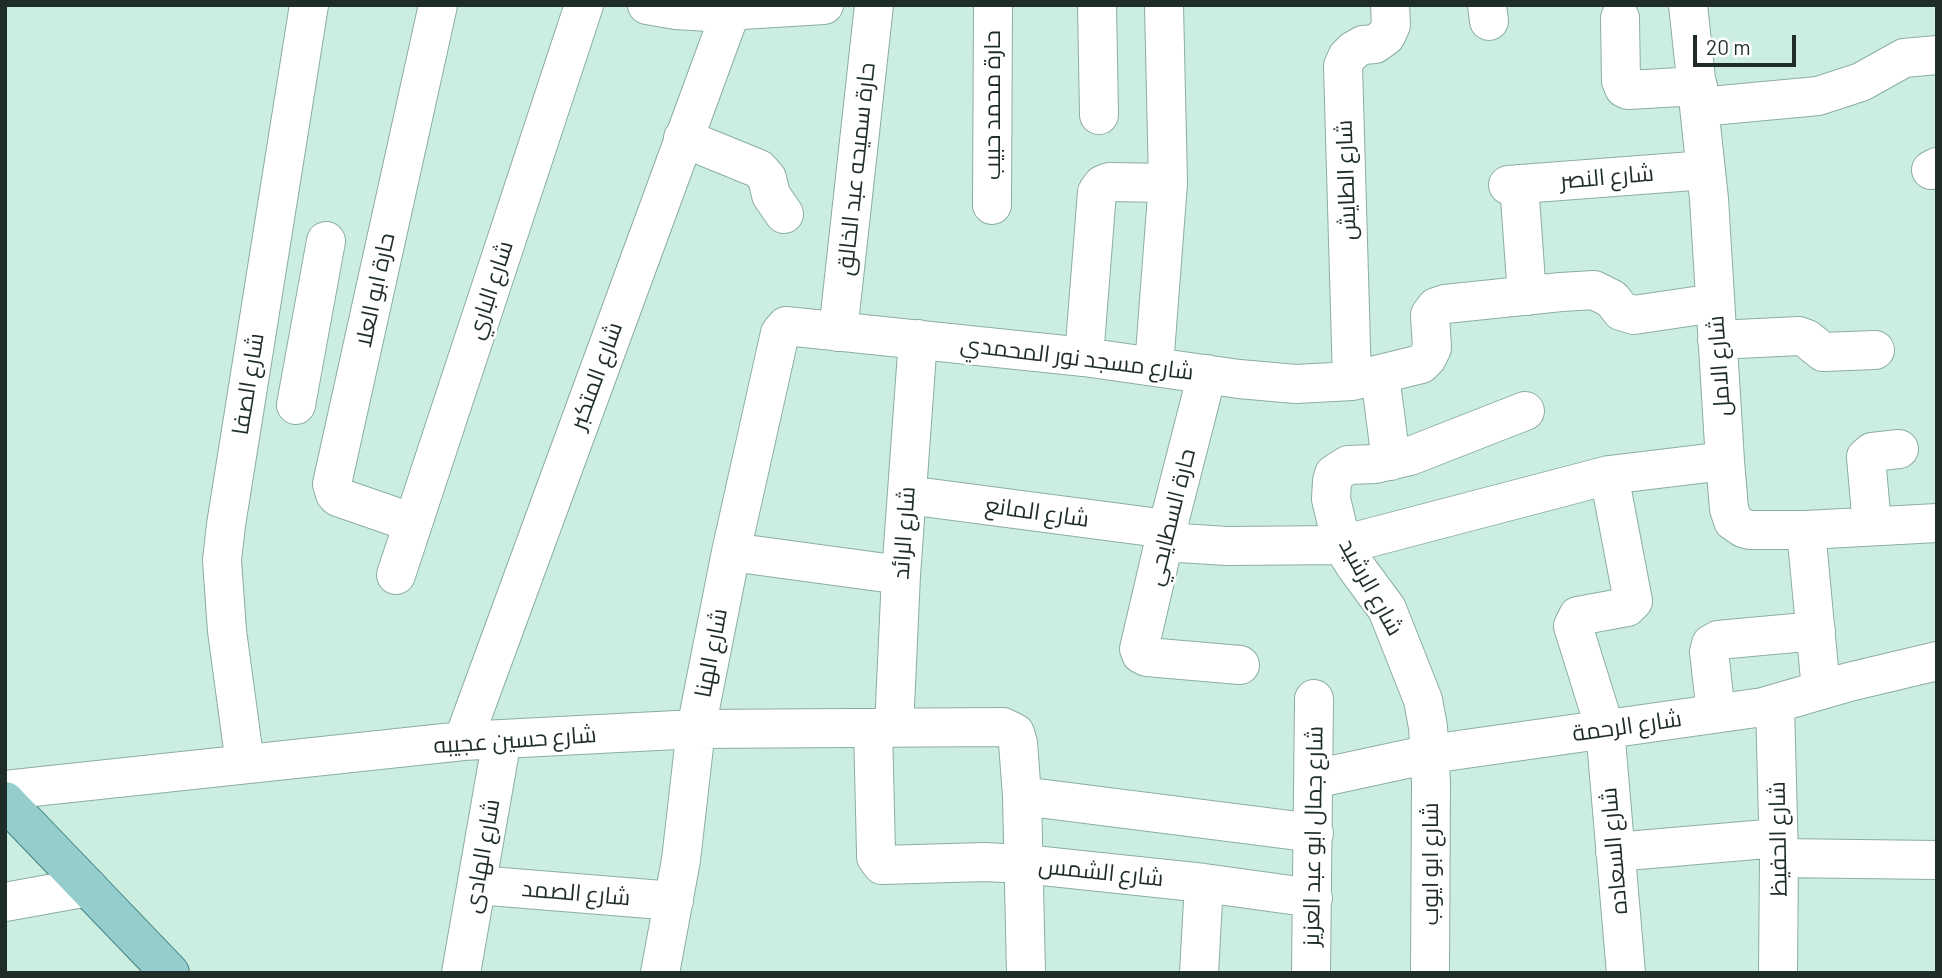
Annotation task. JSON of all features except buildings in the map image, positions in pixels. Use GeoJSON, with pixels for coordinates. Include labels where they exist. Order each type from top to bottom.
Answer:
{"type":"FeatureCollection","features":[{"type":"Feature","properties":{"kind":"main road"},"geometry":{"type":"LineString","coordinates":[[5,801],[170,973]]}},
{"type":"Feature","properties":{"kind":"street","name":"شارع الصفا"},"geometry":{"type":"LineString","coordinates":[[245,764],[225,619],[222,560],[309,5]]}},
{"type":"Feature","properties":{"kind":"street","name":"حارة ابو العلا"},"geometry":{"type":"LineString","coordinates":[[413,523],[338,497],[332,489],[438,5]]}},
{"type":"Feature","properties":{"kind":"street","name":"شارع الباري"},"geometry":{"type":"LineString","coordinates":[[396,575],[584,5]]}},
{"type":"Feature","properties":{"kind":"street"},"geometry":{"type":"LineString","coordinates":[[648,5],[676,10],[824,5]]}},
{"type":"Feature","properties":{"kind":"street","name":"حارة سميحه عبد الخالق"},"geometry":{"type":"LineString","coordinates":[[838,332],[874,5]]}},
{"type":"Feature","properties":{"kind":"street","name":"حارة محمد حبيب"},"geometry":{"type":"LineString","coordinates":[[992,205],[993,5]]}},
{"type":"Feature","properties":{"kind":"street"},"geometry":{"type":"LineString","coordinates":[[1097,5],[1099,115]]}},
{"type":"Feature","properties":{"kind":"street"},"geometry":{"type":"LineString","coordinates":[[1154,366],[1168,183],[1164,5]]}},
{"type":"Feature","properties":{"kind":"street","name":"شارع الطايش"},"geometry":{"type":"LineString","coordinates":[[1366,378],[1343,66],[1354,50],[1375,44],[1386,36],[1391,25],[1390,5]]}},
{"type":"Feature","properties":{"kind":"street","name":"شارع الامل"},"geometry":{"type":"LineString","coordinates":[[1688,5],[1706,170],[1730,515],[1738,526],[1750,530],[1937,523]]}},
{"type":"Feature","properties":{"kind":"street","name":"شارع المتكبر"},"geometry":{"type":"LineString","coordinates":[[463,741],[683,138],[755,9]]}},
{"type":"Feature","properties":{"kind":"street"},"geometry":{"type":"LineString","coordinates":[[1620,18],[1621,81],[1628,90],[1699,96],[1818,96],[1861,82],[1904,58],[1937,55]]}},
{"type":"Feature","properties":{"kind":"street"},"geometry":{"type":"LineString","coordinates":[[683,138],[759,169],[767,178],[771,195],[784,214]]}},
{"type":"Feature","properties":{"kind":"street","name":"شارع النصر"},"geometry":{"type":"LineString","coordinates":[[1527,296],[1513,185],[1706,170]]}},
{"type":"Feature","properties":{"kind":"street"},"geometry":{"type":"LineString","coordinates":[[1084,357],[1097,192],[1102,185],[1109,182],[1168,183]]}},
{"type":"Feature","properties":{"kind":"street"},"geometry":{"type":"LineString","coordinates":[[273,229],[383,253]]}},
{"type":"Feature","properties":{"kind":"street"},"geometry":{"type":"LineString","coordinates":[[296,405],[326,241]]}},
{"type":"Feature","properties":{"kind":"street"},"geometry":{"type":"LineString","coordinates":[[1527,296],[1594,290],[1612,299],[1620,311],[1634,315],[1716,322],[1799,336],[1823,352],[1875,350]]}},
{"type":"Feature","properties":{"kind":"street","name":"شارع مسجد نور المحمدي"},"geometry":{"type":"LineString","coordinates":[[780,337],[782,329],[790,326],[1084,357],[1296,384],[1366,378],[1414,367],[1427,358],[1432,348],[1430,315],[1436,307],[1527,296]]}},
{"type":"Feature","properties":{"kind":"street","name":"شارع الهنا"},"geometry":{"type":"LineString","coordinates":[[660,973],[674,901],[696,729],[731,552],[780,337]]}},
{"type":"Feature","properties":{"kind":"street","name":"شارع الرائد"},"geometry":{"type":"LineString","coordinates":[[888,866],[876,857],[883,728],[901,575],[918,339]]}},
{"type":"Feature","properties":{"kind":"street","name":"حارة السطايحي"},"geometry":{"type":"LineString","coordinates":[[1207,374],[1139,649],[1141,654],[1147,657],[1240,665]]}},
{"type":"Feature","properties":{"kind":"street"},"geometry":{"type":"LineString","coordinates":[[1366,378],[1391,461],[1427,450],[1525,411]]}},
{"type":"Feature","properties":{"kind":"street"},"geometry":{"type":"LineString","coordinates":[[1871,526],[1866,457],[1872,452],[1899,449]]}},
{"type":"Feature","properties":{"kind":"street","name":"شارع الرشيد"},"geometry":{"type":"LineString","coordinates":[[1391,461],[1348,465],[1335,474],[1331,499],[1342,545],[1380,596],[1394,623],[1423,700],[1430,754]]}},
{"type":"Feature","properties":{"kind":"street","name":"شارع المانع"},"geometry":{"type":"LineString","coordinates":[[907,495],[1227,546],[1342,545],[1609,475],[1725,461]]}},
{"type":"Feature","properties":{"kind":"street","name":"شارع السعاده"},"geometry":{"type":"LineString","coordinates":[[1609,475],[1633,601],[1628,607],[1578,616],[1573,626],[1605,729],[1626,973]]}},
{"type":"Feature","properties":{"kind":"street"},"geometry":{"type":"LineString","coordinates":[[1806,530],[1821,690]]}},
{"type":"Feature","properties":{"kind":"street"},"geometry":{"type":"LineString","coordinates":[[731,552],[901,575]]}},
{"type":"Feature","properties":{"kind":"street"},"geometry":{"type":"LineString","coordinates":[[1716,713],[1709,652],[1711,644],[1718,640],[1816,631]]}},
{"type":"Feature","properties":{"kind":"street","name":"شارع الرحمة"},"geometry":{"type":"LineString","coordinates":[[1314,779],[1430,754],[1775,705],[1821,690],[1937,661]]}},
{"type":"Feature","properties":{"kind":"street","name":"شارع جمال ابو عبد العزيز"},"geometry":{"type":"LineString","coordinates":[[1311,973],[1314,699]]}},
{"type":"Feature","properties":{"kind":"street","name":"شارع الحفيظ"},"geometry":{"type":"LineString","coordinates":[[1775,705],[1779,848],[1778,973]]}},
{"type":"Feature","properties":{"kind":"street","name":"شارع حسين عجيبه"},"geometry":{"type":"LineString","coordinates":[[5,790],[463,741],[696,729],[1003,727],[1015,733],[1018,743],[1022,796]]}},
{"type":"Feature","properties":{"kind":"street","name":"شارع الهادى"},"geometry":{"type":"LineString","coordinates":[[461,973],[502,739]]}},
{"type":"Feature","properties":{"kind":"street","name":"شارع ابو ايوب"},"geometry":{"type":"LineString","coordinates":[[1430,754],[1430,973]]}},
{"type":"Feature","properties":{"kind":"street"},"geometry":{"type":"LineString","coordinates":[[1026,973],[1022,796],[1314,833]]}},
{"type":"Feature","properties":{"kind":"street"},"geometry":{"type":"LineString","coordinates":[[1615,852],[1779,848],[1937,860]]}},
{"type":"Feature","properties":{"kind":"street","name":"شارع الشمس"},"geometry":{"type":"LineString","coordinates":[[888,866],[984,862],[1024,864],[1313,898]]}},
{"type":"Feature","properties":{"kind":"street"},"geometry":{"type":"LineString","coordinates":[[1199,973],[1203,883]]}},
{"type":"Feature","properties":{"kind":"street","name":"شارع الصمد"},"geometry":{"type":"LineString","coordinates":[[477,885],[674,901]]}},
{"type":"Feature","properties":{"kind":"street"},"geometry":{"type":"LineString","coordinates":[[5,902],[88,887]]}}]}
